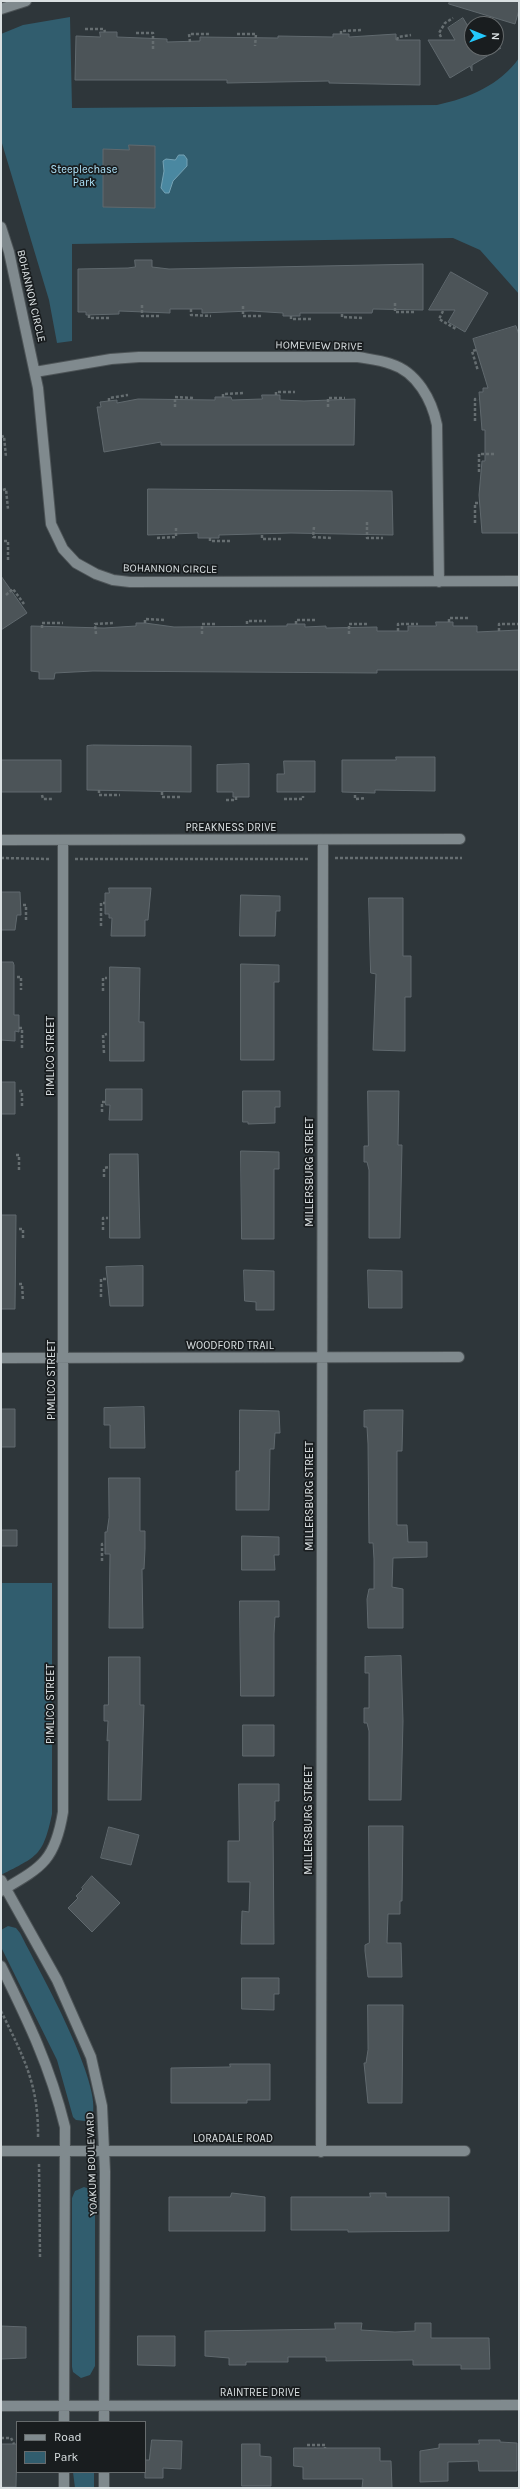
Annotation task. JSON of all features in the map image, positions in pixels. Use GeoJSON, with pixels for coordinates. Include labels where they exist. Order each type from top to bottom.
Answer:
{"type":"FeatureCollection","features":[{"type":"Feature","properties":{"kind":"street"},"geometry":{"type":"LineString","coordinates":[[1,9],[26,1]]}},
{"type":"Feature","properties":{"kind":"street","name":"BOHANNON CIRCLE"},"geometry":{"type":"LineString","coordinates":[[1,227],[9,252],[35,372],[51,524],[63,549],[76,563],[96,574],[113,580],[130,582],[519,581]]}},
{"type":"Feature","properties":{"kind":"street","name":"HOMEVIEW DRIVE"},"geometry":{"type":"LineString","coordinates":[[35,372],[115,358],[139,357],[358,358],[392,364],[415,380],[434,408],[437,425],[439,582]]}},
{"type":"Feature","properties":{"kind":"street","name":"PREAKNESS DRIVE"},"geometry":{"type":"LineString","coordinates":[[1,840],[460,839]]}},
{"type":"Feature","properties":{"kind":"street","name":"PIMLICO STREET"},"geometry":{"type":"LineString","coordinates":[[2,1887],[37,1869],[53,1852],[59,1837],[63,1812],[63,840]]}},
{"type":"Feature","properties":{"kind":"street","name":"MILLERSBURG STREET"},"geometry":{"type":"LineString","coordinates":[[321,2152],[323,840]]}},
{"type":"Feature","properties":{"kind":"street","name":"WOODFORD TRAIL"},"geometry":{"type":"LineString","coordinates":[[1,1358],[459,1357]]}},
{"type":"Feature","properties":{"kind":"street","name":"YOAKUM BOULEVARD"},"geometry":{"type":"LineString","coordinates":[[2,1887],[57,1980],[91,2058],[102,2106],[105,2151],[104,2421]]}},
{"type":"Feature","properties":{"kind":"street"},"geometry":{"type":"LineString","coordinates":[[1,1966],[36,2037],[56,2088],[65,2127],[64,2421]]}},
{"type":"Feature","properties":{"kind":"street","name":"LORADALE ROAD"},"geometry":{"type":"LineString","coordinates":[[1,2151],[465,2152]]}},
{"type":"Feature","properties":{"kind":"street","name":"RAINTREE DRIVE"},"geometry":{"type":"LineString","coordinates":[[1,2406],[519,2406]]}},
{"type":"Feature","properties":{"kind":"street"},"geometry":{"type":"LineString","coordinates":[[64,2473],[64,2488]]}},
{"type":"Feature","properties":{"kind":"street"},"geometry":{"type":"LineString","coordinates":[[104,2473],[104,2488]]}},
{"type":"Feature","properties":{"kind":"path"},"geometry":{"type":"LineString","coordinates":[[441,37],[439,33],[445,23],[452,18]]}},
{"type":"Feature","properties":{"kind":"path"},"geometry":{"type":"LineString","coordinates":[[85,29],[104,29],[105,32]]}},
{"type":"Feature","properties":{"kind":"path"},"geometry":{"type":"LineString","coordinates":[[341,34],[341,31],[361,30]]}},
{"type":"Feature","properties":{"kind":"path"},"geometry":{"type":"LineString","coordinates":[[136,33],[152,33],[152,49]]}},
{"type":"Feature","properties":{"kind":"path"},"geometry":{"type":"LineString","coordinates":[[190,42],[189,34],[209,34]]}},
{"type":"Feature","properties":{"kind":"path"},"geometry":{"type":"LineString","coordinates":[[237,34],[256,34],[256,46]]}},
{"type":"Feature","properties":{"kind":"path"},"geometry":{"type":"LineString","coordinates":[[397,40],[398,37],[411,35]]}},
{"type":"Feature","properties":{"kind":"path"},"geometry":{"type":"LineString","coordinates":[[395,303],[395,312],[414,312]]}},
{"type":"Feature","properties":{"kind":"path"},"geometry":{"type":"LineString","coordinates":[[142,305],[142,316],[161,316]]}},
{"type":"Feature","properties":{"kind":"path"},"geometry":{"type":"LineString","coordinates":[[243,306],[243,316],[262,316]]}},
{"type":"Feature","properties":{"kind":"path"},"geometry":{"type":"LineString","coordinates":[[191,309],[191,316],[211,316]]}},
{"type":"Feature","properties":{"kind":"path"},"geometry":{"type":"LineString","coordinates":[[443,311],[439,318],[456,329]]}},
{"type":"Feature","properties":{"kind":"path"},"geometry":{"type":"LineString","coordinates":[[342,314],[342,317],[363,318]]}},
{"type":"Feature","properties":{"kind":"path"},"geometry":{"type":"LineString","coordinates":[[89,315],[89,318],[110,318]]}},
{"type":"Feature","properties":{"kind":"path"},"geometry":{"type":"LineString","coordinates":[[291,316],[291,318],[312,319]]}},
{"type":"Feature","properties":{"kind":"path"},"geometry":{"type":"LineString","coordinates":[[476,350],[472,351],[478,371]]}},
{"type":"Feature","properties":{"kind":"path"},"geometry":{"type":"LineString","coordinates":[[276,395],[276,392],[295,392]]}},
{"type":"Feature","properties":{"kind":"path"},"geometry":{"type":"LineString","coordinates":[[223,397],[224,394],[244,393]]}},
{"type":"Feature","properties":{"kind":"path"},"geometry":{"type":"LineString","coordinates":[[109,401],[109,398],[128,394]]}},
{"type":"Feature","properties":{"kind":"path"},"geometry":{"type":"LineString","coordinates":[[175,407],[175,397],[194,398]]}},
{"type":"Feature","properties":{"kind":"path"},"geometry":{"type":"LineString","coordinates":[[328,407],[328,398],[345,398]]}},
{"type":"Feature","properties":{"kind":"path"},"geometry":{"type":"LineString","coordinates":[[475,421],[475,400],[478,400]]}},
{"type":"Feature","properties":{"kind":"path"},"geometry":{"type":"LineString","coordinates":[[1,436],[4,436],[6,457]]}},
{"type":"Feature","properties":{"kind":"path"},"geometry":{"type":"LineString","coordinates":[[479,472],[479,454],[495,454]]}},
{"type":"Feature","properties":{"kind":"path"},"geometry":{"type":"LineString","coordinates":[[3,490],[6,489],[8,509]]}},
{"type":"Feature","properties":{"kind":"path"},"geometry":{"type":"LineString","coordinates":[[475,524],[476,503],[480,503]]}},
{"type":"Feature","properties":{"kind":"path"},"geometry":{"type":"LineString","coordinates":[[367,522],[367,538],[383,538]]}},
{"type":"Feature","properties":{"kind":"path"},"geometry":{"type":"LineString","coordinates":[[157,538],[176,538],[176,527]]}},
{"type":"Feature","properties":{"kind":"path"},"geometry":{"type":"LineString","coordinates":[[314,527],[313,537],[332,538]]}},
{"type":"Feature","properties":{"kind":"path"},"geometry":{"type":"LineString","coordinates":[[262,535],[262,539],[282,539]]}},
{"type":"Feature","properties":{"kind":"path"},"geometry":{"type":"LineString","coordinates":[[210,538],[210,541],[231,541]]}},
{"type":"Feature","properties":{"kind":"path"},"geometry":{"type":"LineString","coordinates":[[4,541],[8,541],[8,561]]}},
{"type":"Feature","properties":{"kind":"path"},"geometry":{"type":"LineString","coordinates":[[6,595],[13,589],[24,604]]}},
{"type":"Feature","properties":{"kind":"path"},"geometry":{"type":"LineString","coordinates":[[449,622],[449,618],[469,618]]}},
{"type":"Feature","properties":{"kind":"path"},"geometry":{"type":"LineString","coordinates":[[145,623],[145,619],[165,620]]}},
{"type":"Feature","properties":{"kind":"path"},"geometry":{"type":"LineString","coordinates":[[296,624],[296,620],[317,620]]}},
{"type":"Feature","properties":{"kind":"path"},"geometry":{"type":"LineString","coordinates":[[246,624],[247,621],[266,621]]}},
{"type":"Feature","properties":{"kind":"path"},"geometry":{"type":"LineString","coordinates":[[42,628],[42,623],[63,623]]}},
{"type":"Feature","properties":{"kind":"path"},"geometry":{"type":"LineString","coordinates":[[96,634],[95,624],[114,624]]}},
{"type":"Feature","properties":{"kind":"path"},"geometry":{"type":"LineString","coordinates":[[202,634],[202,624],[215,624]]}},
{"type":"Feature","properties":{"kind":"path"},"geometry":{"type":"LineString","coordinates":[[349,634],[349,624],[367,624]]}},
{"type":"Feature","properties":{"kind":"path"},"geometry":{"type":"LineString","coordinates":[[398,631],[398,624],[418,624]]}},
{"type":"Feature","properties":{"kind":"path"},"geometry":{"type":"LineString","coordinates":[[500,631],[499,624],[519,624]]}},
{"type":"Feature","properties":{"kind":"path"},"geometry":{"type":"LineString","coordinates":[[99,790],[99,795],[120,795]]}},
{"type":"Feature","properties":{"kind":"path"},"geometry":{"type":"LineString","coordinates":[[162,792],[162,797],[182,797]]}},
{"type":"Feature","properties":{"kind":"path"},"geometry":{"type":"LineString","coordinates":[[42,795],[43,799],[53,799]]}},
{"type":"Feature","properties":{"kind":"path"},"geometry":{"type":"LineString","coordinates":[[284,799],[303,799],[303,796]]}},
{"type":"Feature","properties":{"kind":"path"},"geometry":{"type":"LineString","coordinates":[[355,796],[355,798],[366,798]]}},
{"type":"Feature","properties":{"kind":"path"},"geometry":{"type":"LineString","coordinates":[[226,800],[236,800],[236,797]]}},
{"type":"Feature","properties":{"kind":"path"},"geometry":{"type":"LineString","coordinates":[[1,858],[48,859]]}},
{"type":"Feature","properties":{"kind":"path"},"geometry":{"type":"LineString","coordinates":[[338,858],[462,858]]}},
{"type":"Feature","properties":{"kind":"path"},"geometry":{"type":"LineString","coordinates":[[78,859],[306,859]]}},
{"type":"Feature","properties":{"kind":"path"},"geometry":{"type":"LineString","coordinates":[[102,926],[101,903],[105,903]]}},
{"type":"Feature","properties":{"kind":"path"},"geometry":{"type":"LineString","coordinates":[[23,905],[26,905],[26,922]]}},
{"type":"Feature","properties":{"kind":"path"},"geometry":{"type":"LineString","coordinates":[[17,977],[21,977],[21,990]]}},
{"type":"Feature","properties":{"kind":"path"},"geometry":{"type":"LineString","coordinates":[[103,991],[104,978],[108,978]]}},
{"type":"Feature","properties":{"kind":"path"},"geometry":{"type":"LineString","coordinates":[[19,1028],[22,1028],[22,1048]]}},
{"type":"Feature","properties":{"kind":"path"},"geometry":{"type":"LineString","coordinates":[[104,1053],[103,1034],[107,1034]]}},
{"type":"Feature","properties":{"kind":"path"},"geometry":{"type":"LineString","coordinates":[[19,1091],[22,1091],[22,1106]]}},
{"type":"Feature","properties":{"kind":"path"},"geometry":{"type":"LineString","coordinates":[[102,1112],[102,1102],[106,1102]]}},
{"type":"Feature","properties":{"kind":"path"},"geometry":{"type":"LineString","coordinates":[[16,1155],[19,1155],[19,1171]]}},
{"type":"Feature","properties":{"kind":"path"},"geometry":{"type":"LineString","coordinates":[[104,1177],[104,1168],[110,1168]]}},
{"type":"Feature","properties":{"kind":"path"},"geometry":{"type":"LineString","coordinates":[[103,1230],[103,1218],[108,1218]]}},
{"type":"Feature","properties":{"kind":"path"},"geometry":{"type":"LineString","coordinates":[[19,1228],[23,1229],[23,1239]]}},
{"type":"Feature","properties":{"kind":"path"},"geometry":{"type":"LineString","coordinates":[[101,1297],[101,1279],[106,1279]]}},
{"type":"Feature","properties":{"kind":"path"},"geometry":{"type":"LineString","coordinates":[[19,1284],[22,1284],[23,1301]]}},
{"type":"Feature","properties":{"kind":"path"},"geometry":{"type":"LineString","coordinates":[[102,1561],[102,1544],[105,1544]]}},
{"type":"Feature","properties":{"kind":"path"},"geometry":{"type":"LineString","coordinates":[[1,2011],[24,2059],[35,2089],[38,2138]]}},
{"type":"Feature","properties":{"kind":"path"},"geometry":{"type":"LineString","coordinates":[[39,2163],[40,2257]]}},
{"type":"Feature","properties":{"kind":"path"},"geometry":{"type":"LineString","coordinates":[[1,2438],[11,2438],[14,2444]]}},
{"type":"Feature","properties":{"kind":"path"},"geometry":{"type":"LineString","coordinates":[[307,2445],[325,2445],[325,2448]]}},
{"type":"Feature","properties":{"kind":"green space","name":"Steeplechase Park"},"geometry":{"type":"Polygon","coordinates":[[[70,17],[72,108],[437,105],[461,98],[483,89],[503,76],[519,58],[519,294],[480,250],[453,238],[72,244],[72,341],[57,343],[49,300],[1,140],[1,34],[23,25],[70,17]]]}},
{"type":"Feature","properties":{"kind":"green space"},"geometry":{"type":"Polygon","coordinates":[[[1,1583],[52,1583],[52,1814],[42,1847],[37,1853],[23,1863],[1,1875],[1,1583]]]}},
{"type":"Feature","properties":{"kind":"green space"},"geometry":{"type":"Polygon","coordinates":[[[8,1926],[16,1928],[20,1933],[53,1996],[78,2050],[93,2097],[93,2114],[85,2121],[76,2120],[73,2117],[57,2060],[1,1947],[1,1930],[8,1926]]]}},
{"type":"Feature","properties":{"kind":"green space"},"geometry":{"type":"Polygon","coordinates":[[[84,2187],[92,2190],[95,2197],[95,2366],[90,2375],[81,2378],[73,2372],[72,2367],[72,2198],[75,2191],[84,2187]]]}},
{"type":"Feature","properties":{"kind":"green space"},"geometry":{"type":"Polygon","coordinates":[[[73,2473],[94,2473],[94,2488],[75,2488],[73,2473]]]}},
{"type":"Feature","properties":{"kind":"shaded area"},"geometry":{"type":"Polygon","coordinates":[[[179,155],[184,155],[187,159],[187,166],[173,181],[169,193],[165,193],[161,188],[164,171],[163,161],[166,159],[175,160],[179,155]]]}},
{"type":"Feature","properties":{"kind":"building"},"geometry":{"type":"Polygon","coordinates":[[[450,1],[519,1],[519,10],[515,24],[504,21],[504,16],[489,16],[449,4],[450,1]]]}},
{"type":"Feature","properties":{"kind":"building"},"geometry":{"type":"Polygon","coordinates":[[[463,18],[464,56],[487,56],[472,65],[472,71],[470,66],[450,78],[428,40],[455,40],[448,28],[463,18]]]}},
{"type":"Feature","properties":{"kind":"building"},"geometry":{"type":"Polygon","coordinates":[[[100,32],[117,32],[117,37],[167,39],[167,42],[200,41],[200,37],[333,37],[333,34],[349,34],[349,37],[396,34],[396,40],[420,40],[420,85],[329,83],[329,81],[227,83],[227,80],[75,80],[76,36],[100,37],[100,32]]]}},
{"type":"Feature","properties":{"kind":"building"},"geometry":{"type":"Polygon","coordinates":[[[129,145],[155,146],[155,208],[103,207],[103,149],[129,150],[129,145]]]}},
{"type":"Feature","properties":{"kind":"building"},"geometry":{"type":"Polygon","coordinates":[[[135,260],[152,260],[152,267],[169,269],[423,264],[423,310],[373,309],[372,313],[300,313],[300,316],[283,316],[283,313],[251,311],[202,313],[202,309],[170,309],[170,313],[119,311],[119,314],[86,315],[86,312],[78,312],[78,269],[135,267],[135,260]]]}},
{"type":"Feature","properties":{"kind":"building"},"geometry":{"type":"Polygon","coordinates":[[[451,272],[488,293],[465,332],[448,322],[455,310],[429,310],[451,272]]]}},
{"type":"Feature","properties":{"kind":"building"},"geometry":{"type":"Polygon","coordinates":[[[516,326],[519,335],[519,533],[482,533],[479,495],[482,461],[485,461],[485,430],[482,430],[479,392],[483,392],[483,388],[488,388],[473,339],[516,326]]]}},
{"type":"Feature","properties":{"kind":"building"},"geometry":{"type":"Polygon","coordinates":[[[262,395],[280,395],[280,400],[304,401],[355,399],[354,445],[161,445],[161,442],[104,452],[97,407],[101,407],[100,402],[117,400],[117,403],[138,399],[215,400],[215,397],[231,397],[232,400],[262,399],[262,395]]]}},
{"type":"Feature","properties":{"kind":"building"},"geometry":{"type":"Polygon","coordinates":[[[148,489],[392,491],[393,535],[291,533],[219,535],[219,538],[198,538],[198,533],[148,535],[148,489]]]}},
{"type":"Feature","properties":{"kind":"building"},"geometry":{"type":"Polygon","coordinates":[[[1,576],[27,613],[1,630],[1,576]]]}},
{"type":"Feature","properties":{"kind":"building"},"geometry":{"type":"Polygon","coordinates":[[[436,622],[453,622],[453,626],[477,626],[477,632],[519,630],[519,670],[377,670],[377,673],[93,671],[55,673],[54,679],[39,679],[39,672],[31,671],[31,626],[104,628],[136,626],[136,623],[174,627],[287,626],[287,624],[305,624],[305,627],[377,627],[377,631],[408,631],[408,626],[436,626],[436,622]]]}},
{"type":"Feature","properties":{"kind":"building"},"geometry":{"type":"Polygon","coordinates":[[[87,746],[191,746],[191,792],[87,790],[87,746]]]}},
{"type":"Feature","properties":{"kind":"building"},"geometry":{"type":"Polygon","coordinates":[[[396,757],[435,757],[435,791],[375,790],[375,793],[342,792],[342,760],[396,760],[396,757]]]}},
{"type":"Feature","properties":{"kind":"building"},"geometry":{"type":"Polygon","coordinates":[[[1,760],[61,760],[61,792],[1,792],[1,760]]]}},
{"type":"Feature","properties":{"kind":"building"},"geometry":{"type":"Polygon","coordinates":[[[284,761],[315,761],[315,792],[277,792],[277,774],[284,774],[284,761]]]}},
{"type":"Feature","properties":{"kind":"building"},"geometry":{"type":"Polygon","coordinates":[[[249,764],[249,797],[233,797],[233,792],[217,792],[217,765],[249,764]]]}},
{"type":"Feature","properties":{"kind":"building"},"geometry":{"type":"Polygon","coordinates":[[[109,888],[151,888],[148,920],[145,920],[145,936],[111,936],[112,918],[109,918],[109,914],[105,914],[105,893],[109,893],[109,888]]]}},
{"type":"Feature","properties":{"kind":"building"},"geometry":{"type":"Polygon","coordinates":[[[1,892],[20,892],[21,915],[17,915],[15,930],[1,930],[1,892]]]}},
{"type":"Feature","properties":{"kind":"building"},"geometry":{"type":"Polygon","coordinates":[[[241,895],[280,896],[280,911],[276,911],[275,936],[240,936],[241,895]]]}},
{"type":"Feature","properties":{"kind":"building"},"geometry":{"type":"Polygon","coordinates":[[[369,898],[403,898],[403,956],[411,956],[411,997],[405,997],[405,1051],[373,1050],[376,974],[371,973],[369,898]]]}},
{"type":"Feature","properties":{"kind":"building"},"geometry":{"type":"Polygon","coordinates":[[[1,962],[13,962],[14,965],[14,1015],[19,1015],[19,1032],[15,1031],[15,1041],[1,1040],[1,962]]]}},
{"type":"Feature","properties":{"kind":"building"},"geometry":{"type":"Polygon","coordinates":[[[241,964],[279,965],[279,982],[274,982],[274,1060],[241,1060],[241,964]]]}},
{"type":"Feature","properties":{"kind":"building"},"geometry":{"type":"Polygon","coordinates":[[[110,967],[140,968],[139,1022],[144,1022],[144,1061],[110,1061],[110,967]]]}},
{"type":"Feature","properties":{"kind":"building"},"geometry":{"type":"Polygon","coordinates":[[[1,1082],[15,1082],[15,1114],[1,1114],[1,1082]]]}},
{"type":"Feature","properties":{"kind":"building"},"geometry":{"type":"Polygon","coordinates":[[[106,1089],[142,1089],[142,1120],[109,1120],[110,1105],[106,1105],[106,1089]]]}},
{"type":"Feature","properties":{"kind":"building"},"geometry":{"type":"Polygon","coordinates":[[[243,1091],[280,1091],[280,1107],[275,1107],[275,1123],[248,1124],[248,1122],[243,1122],[243,1091]]]}},
{"type":"Feature","properties":{"kind":"building"},"geometry":{"type":"Polygon","coordinates":[[[368,1091],[399,1091],[398,1145],[402,1145],[400,1238],[369,1238],[369,1170],[367,1162],[364,1162],[364,1146],[368,1146],[368,1091]]]}},
{"type":"Feature","properties":{"kind":"building"},"geometry":{"type":"Polygon","coordinates":[[[241,1151],[279,1152],[279,1169],[274,1169],[274,1239],[242,1239],[241,1151]]]}},
{"type":"Feature","properties":{"kind":"building"},"geometry":{"type":"Polygon","coordinates":[[[110,1154],[138,1154],[140,1238],[110,1238],[110,1154]]]}},
{"type":"Feature","properties":{"kind":"building"},"geometry":{"type":"Polygon","coordinates":[[[1,1215],[16,1215],[15,1309],[1,1309],[1,1215]]]}},
{"type":"Feature","properties":{"kind":"building"},"geometry":{"type":"Polygon","coordinates":[[[143,1266],[143,1306],[110,1306],[106,1267],[143,1266]]]}},
{"type":"Feature","properties":{"kind":"building"},"geometry":{"type":"Polygon","coordinates":[[[244,1270],[274,1271],[274,1310],[256,1310],[256,1302],[245,1301],[244,1270]]]}},
{"type":"Feature","properties":{"kind":"building"},"geometry":{"type":"Polygon","coordinates":[[[368,1270],[402,1271],[402,1308],[369,1308],[368,1270]]]}},
{"type":"Feature","properties":{"kind":"building"},"geometry":{"type":"Polygon","coordinates":[[[144,1407],[145,1448],[110,1448],[110,1425],[104,1425],[104,1408],[144,1407]]]}},
{"type":"Feature","properties":{"kind":"building"},"geometry":{"type":"Polygon","coordinates":[[[1,1409],[15,1409],[15,1447],[1,1447],[1,1409]]]}},
{"type":"Feature","properties":{"kind":"building"},"geometry":{"type":"Polygon","coordinates":[[[240,1410],[279,1411],[280,1433],[275,1433],[274,1449],[270,1449],[269,1510],[236,1510],[236,1471],[239,1471],[240,1410]]]}},
{"type":"Feature","properties":{"kind":"building"},"geometry":{"type":"Polygon","coordinates":[[[403,1410],[402,1451],[397,1451],[397,1525],[407,1525],[408,1542],[427,1542],[427,1557],[393,1558],[392,1587],[403,1589],[403,1628],[368,1628],[367,1599],[369,1589],[374,1589],[373,1543],[369,1543],[367,1427],[364,1427],[364,1411],[403,1410]]]}},
{"type":"Feature","properties":{"kind":"building"},"geometry":{"type":"Polygon","coordinates":[[[109,1478],[140,1478],[140,1531],[145,1531],[144,1569],[142,1569],[143,1628],[109,1628],[110,1554],[105,1554],[105,1532],[107,1532],[109,1518],[109,1478]]]}},
{"type":"Feature","properties":{"kind":"building"},"geometry":{"type":"Polygon","coordinates":[[[1,1530],[17,1530],[17,1546],[1,1546],[1,1530]]]}},
{"type":"Feature","properties":{"kind":"building"},"geometry":{"type":"Polygon","coordinates":[[[242,1536],[279,1537],[279,1555],[274,1555],[275,1570],[242,1570],[242,1536]]]}},
{"type":"Feature","properties":{"kind":"building"},"geometry":{"type":"Polygon","coordinates":[[[240,1601],[279,1601],[279,1617],[275,1617],[274,1634],[274,1696],[241,1696],[240,1601]]]}},
{"type":"Feature","properties":{"kind":"building"},"geometry":{"type":"Polygon","coordinates":[[[401,1656],[403,1721],[401,1800],[369,1800],[369,1731],[367,1723],[364,1723],[364,1708],[369,1708],[369,1673],[365,1673],[365,1657],[401,1656]]]}},
{"type":"Feature","properties":{"kind":"building"},"geometry":{"type":"Polygon","coordinates":[[[109,1657],[140,1657],[140,1705],[144,1705],[141,1800],[108,1800],[109,1740],[107,1741],[108,1721],[104,1721],[104,1705],[108,1705],[109,1657]]]}},
{"type":"Feature","properties":{"kind":"building"},"geometry":{"type":"Polygon","coordinates":[[[243,1725],[274,1725],[274,1756],[243,1756],[243,1725]]]}},
{"type":"Feature","properties":{"kind":"building"},"geometry":{"type":"Polygon","coordinates":[[[239,1784],[279,1784],[279,1801],[275,1801],[275,1820],[273,1822],[274,1944],[241,1944],[242,1911],[249,1912],[250,1882],[228,1882],[228,1841],[239,1841],[239,1784]]]}},
{"type":"Feature","properties":{"kind":"building"},"geometry":{"type":"Polygon","coordinates":[[[369,1826],[403,1826],[402,1901],[400,1901],[400,1914],[388,1914],[387,1943],[401,1943],[402,1977],[368,1977],[365,1945],[369,1943],[369,1826]]]}},
{"type":"Feature","properties":{"kind":"building"},"geometry":{"type":"Polygon","coordinates":[[[109,1827],[139,1835],[131,1865],[101,1858],[109,1827]]]}},
{"type":"Feature","properties":{"kind":"building"},"geometry":{"type":"Polygon","coordinates":[[[92,1876],[120,1903],[92,1932],[68,1908],[78,1898],[76,1896],[92,1876]]]}},
{"type":"Feature","properties":{"kind":"building"},"geometry":{"type":"Polygon","coordinates":[[[242,1978],[279,1978],[279,1994],[274,1994],[274,2010],[242,2009],[242,1978]]]}},
{"type":"Feature","properties":{"kind":"building"},"geometry":{"type":"Polygon","coordinates":[[[368,2005],[403,2005],[402,2103],[368,2103],[364,2063],[366,2063],[368,2050],[368,2005]]]}},
{"type":"Feature","properties":{"kind":"building"},"geometry":{"type":"Polygon","coordinates":[[[230,2064],[270,2064],[270,2100],[247,2100],[247,2103],[171,2103],[171,2068],[230,2067],[230,2064]]]}},
{"type":"Feature","properties":{"kind":"building"},"geometry":{"type":"Polygon","coordinates":[[[232,2193],[265,2197],[265,2231],[169,2231],[169,2197],[230,2197],[232,2193]]]}},
{"type":"Feature","properties":{"kind":"building"},"geometry":{"type":"Polygon","coordinates":[[[370,2193],[386,2193],[386,2197],[449,2197],[449,2231],[348,2232],[348,2230],[291,2230],[291,2197],[370,2197],[370,2193]]]}},
{"type":"Feature","properties":{"kind":"building"},"geometry":{"type":"Polygon","coordinates":[[[335,2323],[362,2323],[361,2330],[395,2332],[415,2331],[415,2323],[431,2323],[431,2338],[489,2338],[490,2369],[461,2369],[461,2365],[413,2365],[413,2360],[326,2361],[326,2357],[288,2357],[288,2362],[246,2362],[246,2365],[229,2365],[229,2358],[205,2356],[205,2331],[335,2329],[335,2323]]]}},
{"type":"Feature","properties":{"kind":"building"},"geometry":{"type":"Polygon","coordinates":[[[1,2326],[26,2327],[26,2358],[1,2359],[1,2326]]]}},
{"type":"Feature","properties":{"kind":"building"},"geometry":{"type":"Polygon","coordinates":[[[138,2336],[175,2336],[175,2366],[138,2365],[138,2336]]]}},
{"type":"Feature","properties":{"kind":"building"},"geometry":{"type":"Polygon","coordinates":[[[152,2440],[182,2441],[181,2469],[163,2468],[163,2478],[145,2478],[146,2460],[149,2460],[152,2440]]]}},
{"type":"Feature","properties":{"kind":"building"},"geometry":{"type":"Polygon","coordinates":[[[479,2440],[500,2440],[500,2442],[517,2443],[517,2471],[479,2471],[478,2461],[448,2462],[448,2481],[420,2482],[420,2451],[439,2448],[439,2444],[479,2444],[479,2440]]]}},
{"type":"Feature","properties":{"kind":"building"},"geometry":{"type":"Polygon","coordinates":[[[1,2444],[16,2444],[16,2487],[1,2487],[1,2444]]]}},
{"type":"Feature","properties":{"kind":"building"},"geometry":{"type":"Polygon","coordinates":[[[242,2444],[260,2444],[260,2456],[271,2457],[271,2486],[242,2486],[242,2444]]]}},
{"type":"Feature","properties":{"kind":"building"},"geometry":{"type":"Polygon","coordinates":[[[294,2448],[380,2448],[380,2461],[391,2461],[392,2488],[362,2488],[363,2479],[303,2479],[303,2467],[294,2466],[294,2448]]]}}]}
